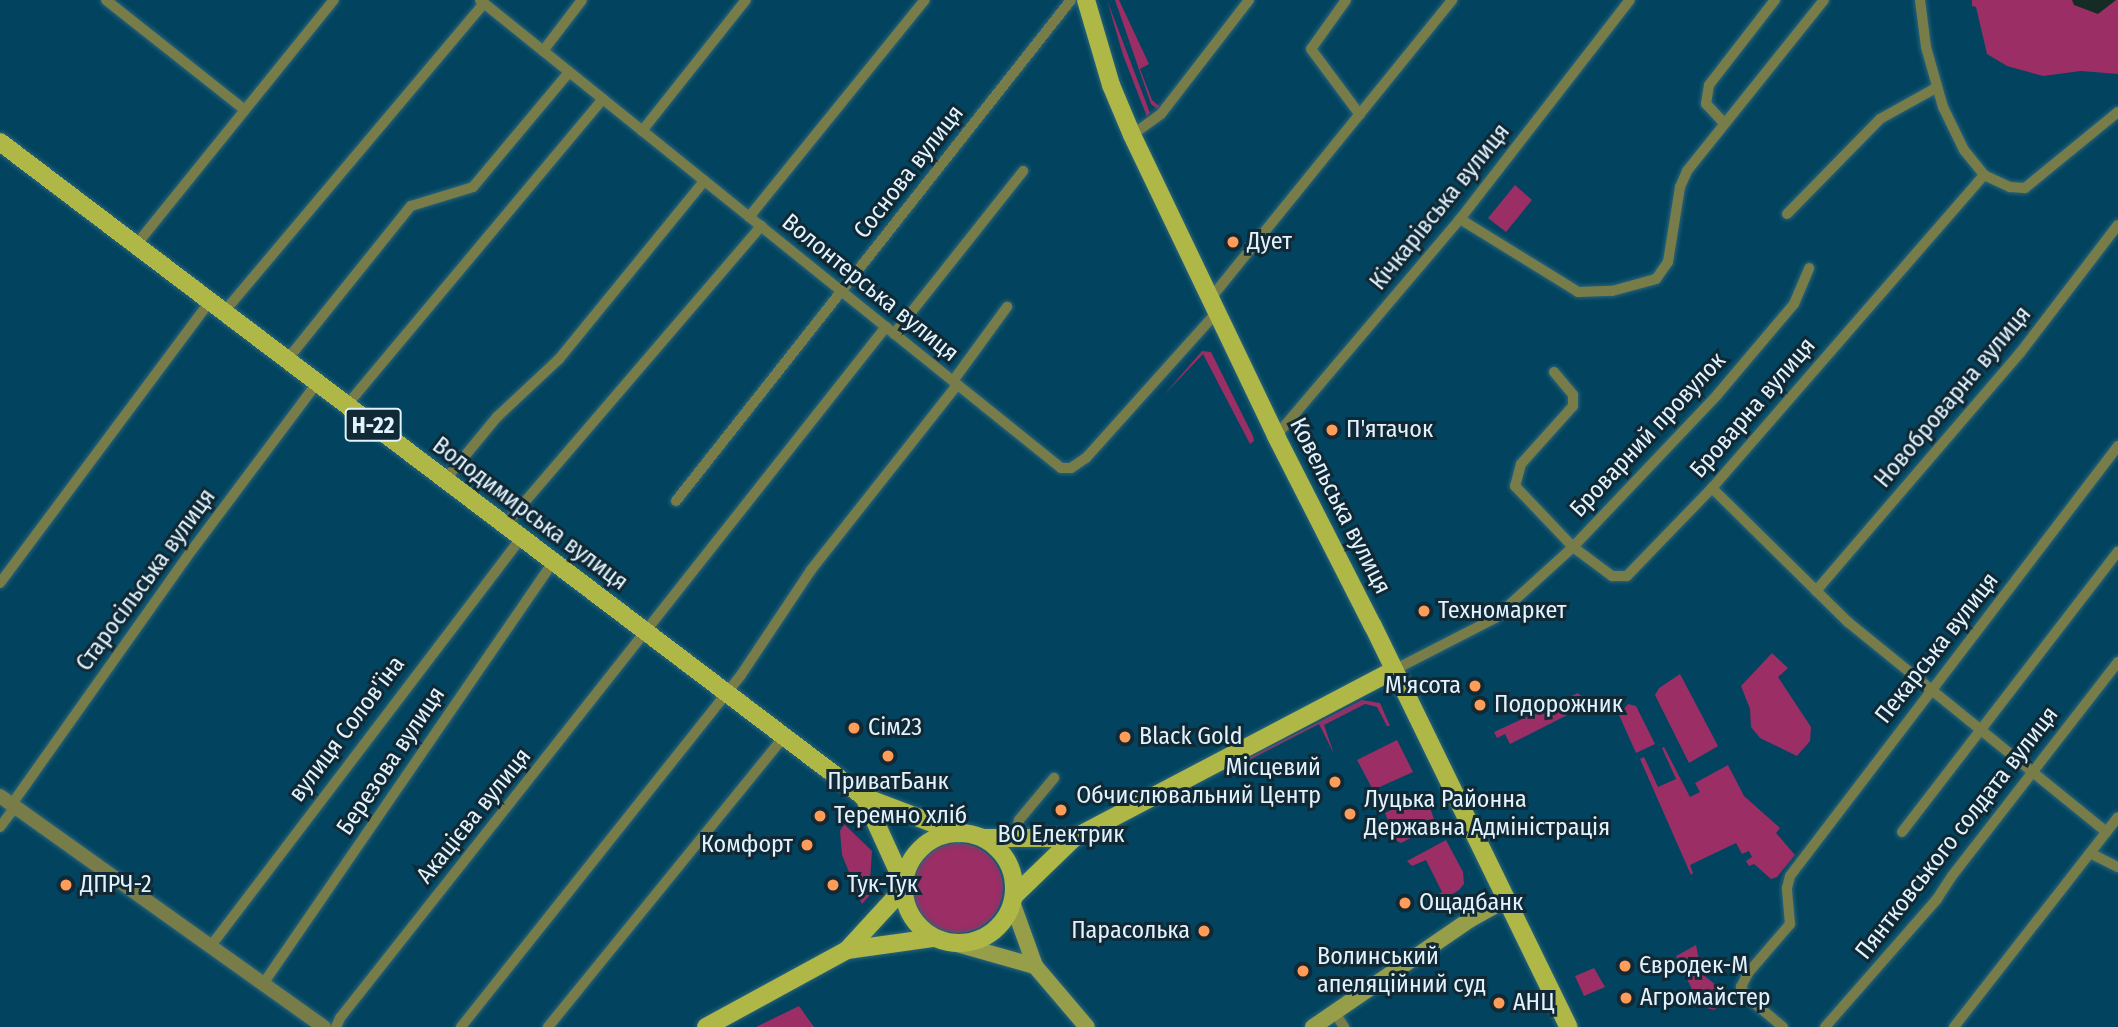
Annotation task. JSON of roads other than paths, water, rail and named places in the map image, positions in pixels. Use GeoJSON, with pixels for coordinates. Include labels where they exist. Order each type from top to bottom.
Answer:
{"type":"FeatureCollection","features":[{"type":"Feature","properties":{"kind":"main road","name":"Ковельська вулиця"},"geometry":{"type":"LineString","coordinates":[[1086,0],[1111,85],[1132,135],[1276,436],[1569,1027]]}},
{"type":"Feature","properties":{"kind":"main road","name":"Володимирська вулиця"},"geometry":{"type":"LineString","coordinates":[[0,142],[864,797],[959,832]]}},
{"type":"Feature","properties":{"kind":"main road","name":"Н-22"},"geometry":{"type":"LineString","coordinates":[[957,944],[975,941],[992,933],[1004,919],[1013,899],[1074,838],[1394,670]]}},
{"type":"Feature","properties":{"kind":"main road","name":"Володимирська вулиця"},"geometry":{"type":"LineString","coordinates":[[864,797],[903,885]]}},
{"type":"Feature","properties":{"kind":"main road","name":"Н-22"},"geometry":{"type":"LineString","coordinates":[[959,832],[983,838],[1074,838]]}},
{"type":"Feature","properties":{"kind":"main road"},"geometry":{"type":"LineString","coordinates":[[706,1027],[847,950],[903,885],[909,862],[922,846],[939,836],[959,832]]}},
{"type":"Feature","properties":{"kind":"main road"},"geometry":{"type":"LineString","coordinates":[[983,838],[997,848],[1008,862],[1013,879],[1013,899],[1034,966],[1087,1027]]}},
{"type":"Feature","properties":{"kind":"main road","name":"Н-22"},"geometry":{"type":"LineString","coordinates":[[903,885],[907,909],[917,925],[933,938]]}},
{"type":"Feature","properties":{"kind":"main road"},"geometry":{"type":"LineString","coordinates":[[1313,1027],[1471,919],[1507,899]]}},
{"type":"Feature","properties":{"kind":"main road"},"geometry":{"type":"LineString","coordinates":[[847,950],[933,938],[1034,966]]}},
{"type":"Feature","properties":{"kind":"street"},"geometry":{"type":"LineString","coordinates":[[106,0],[245,110]]}},
{"type":"Feature","properties":{"kind":"street"},"geometry":{"type":"LineString","coordinates":[[136,245],[333,0]]}},
{"type":"Feature","properties":{"kind":"street"},"geometry":{"type":"LineString","coordinates":[[543,51],[582,0]]}},
{"type":"Feature","properties":{"kind":"street"},"geometry":{"type":"LineString","coordinates":[[642,131],[746,0]]}},
{"type":"Feature","properties":{"kind":"street"},"geometry":{"type":"LineString","coordinates":[[750,218],[925,0]]}},
{"type":"Feature","properties":{"kind":"street","name":"Соснова вулиця"},"geometry":{"type":"LineString","coordinates":[[676,501],[1071,0]]}},
{"type":"Feature","properties":{"kind":"street"},"geometry":{"type":"LineString","coordinates":[[1132,135],[1161,114],[1249,0]]}},
{"type":"Feature","properties":{"kind":"street"},"geometry":{"type":"LineString","coordinates":[[1346,0],[1311,48],[1360,115]]}},
{"type":"Feature","properties":{"kind":"street"},"geometry":{"type":"LineString","coordinates":[[1213,306],[1452,0]]}},
{"type":"Feature","properties":{"kind":"street","name":"Кічкарівська вулиця"},"geometry":{"type":"LineString","coordinates":[[1276,436],[1460,219],[1630,0]]}},
{"type":"Feature","properties":{"kind":"street"},"geometry":{"type":"LineString","coordinates":[[1724,123],[1706,104],[1709,85],[1775,0]]}},
{"type":"Feature","properties":{"kind":"street"},"geometry":{"type":"LineString","coordinates":[[1460,219],[1578,292],[1612,291],[1653,281],[1668,262],[1682,180],[1724,123],[1825,0]]}},
{"type":"Feature","properties":{"kind":"street"},"geometry":{"type":"LineString","coordinates":[[1920,0],[1936,88],[1952,129],[1984,175],[1998,183],[2022,190],[2118,112]]}},
{"type":"Feature","properties":{"kind":"street"},"geometry":{"type":"LineString","coordinates":[[0,583],[217,307],[482,2]]}},
{"type":"Feature","properties":{"kind":"street","name":"Волонтерська вулиця"},"geometry":{"type":"LineString","coordinates":[[482,2],[1060,468],[1071,468],[1086,458],[1213,306]]}},
{"type":"Feature","properties":{"kind":"street"},"geometry":{"type":"LineString","coordinates":[[287,360],[411,206],[474,187],[569,72]]}},
{"type":"Feature","properties":{"kind":"street"},"geometry":{"type":"LineString","coordinates":[[1787,214],[1880,119],[1936,88]]}},
{"type":"Feature","properties":{"kind":"street"},"geometry":{"type":"LineString","coordinates":[[347,405],[603,99]]}},
{"type":"Feature","properties":{"kind":"street","name":"Акацієва вулиця"},"geometry":{"type":"LineString","coordinates":[[336,1027],[357,997],[890,330],[1023,171]]}},
{"type":"Feature","properties":{"kind":"street","name":"Броварна вулиця"},"geometry":{"type":"LineString","coordinates":[[1573,547],[1612,576],[1627,576],[1712,488],[1984,175]]}},
{"type":"Feature","properties":{"kind":"street"},"geometry":{"type":"LineString","coordinates":[[445,480],[497,417],[559,359],[704,181]]}},
{"type":"Feature","properties":{"kind":"street","name":"Новоброварна вулиця"},"geometry":{"type":"LineString","coordinates":[[1816,591],[2020,353],[2118,225]]}},
{"type":"Feature","properties":{"kind":"street"},"geometry":{"type":"LineString","coordinates":[[505,525],[761,226]]}},
{"type":"Feature","properties":{"kind":"street","name":"Броварний провулок"},"geometry":{"type":"LineString","coordinates":[[1554,372],[1573,395],[1573,406],[1521,464],[1515,486],[1573,547],[1717,395],[1794,304],[1809,268]]}},
{"type":"Feature","properties":{"kind":"street"},"geometry":{"type":"LineString","coordinates":[[461,1027],[741,676],[811,570],[955,383],[1007,307]]}},
{"type":"Feature","properties":{"kind":"street","name":"Старосільська вулиця"},"geometry":{"type":"LineString","coordinates":[[0,827],[9,802],[317,383]]}},
{"type":"Feature","properties":{"kind":"street","name":"Пекарська вулиця"},"geometry":{"type":"LineString","coordinates":[[1783,1027],[1747,997],[1741,987],[1748,973],[1790,924],[1787,888],[1790,876],[2118,446]]}},
{"type":"Feature","properties":{"kind":"street"},"geometry":{"type":"LineString","coordinates":[[1712,488],[1816,591],[1931,690],[2106,832]]}},
{"type":"Feature","properties":{"kind":"street","name":"вулиця Солов'їна"},"geometry":{"type":"LineString","coordinates":[[210,947],[521,538]]}},
{"type":"Feature","properties":{"kind":"street"},"geometry":{"type":"LineString","coordinates":[[1394,670],[1495,618],[1573,547]]}},
{"type":"Feature","properties":{"kind":"street"},"geometry":{"type":"LineString","coordinates":[[1902,832],[2118,552]]}},
{"type":"Feature","properties":{"kind":"street","name":"Березова вулиця"},"geometry":{"type":"LineString","coordinates":[[263,984],[553,562]]}},
{"type":"Feature","properties":{"kind":"street","name":"Пянтковського солдата вулиця"},"geometry":{"type":"LineString","coordinates":[[1825,1027],[1907,937],[2118,662]]}},
{"type":"Feature","properties":{"kind":"street"},"geometry":{"type":"LineString","coordinates":[[548,1027],[784,737]]}},
{"type":"Feature","properties":{"kind":"street"},"geometry":{"type":"LineString","coordinates":[[1015,837],[1019,820],[1054,778]]}},
{"type":"Feature","properties":{"kind":"street"},"geometry":{"type":"LineString","coordinates":[[9,802],[324,1027]]}},
{"type":"Feature","properties":{"kind":"street"},"geometry":{"type":"LineString","coordinates":[[1954,1027],[2118,817]]}},
{"type":"Feature","properties":{"kind":"street"},"geometry":{"type":"LineString","coordinates":[[2092,853],[2118,867]]}},
{"type":"Feature","properties":{"kind":"street"},"geometry":{"type":"LineString","coordinates":[[1335,1013],[1345,1027]]}},
{"type":"Feature","properties":{"kind":"place","name":"Дует"},"geometry":{"type":"Point","coordinates":[1233,242]}},
{"type":"Feature","properties":{"kind":"place","name":"П'ятачок"},"geometry":{"type":"Point","coordinates":[1332,430]}},
{"type":"Feature","properties":{"kind":"place","name":"Техномаркет"},"geometry":{"type":"Point","coordinates":[1424,611]}},
{"type":"Feature","properties":{"kind":"place","name":"М'ясота"},"geometry":{"type":"Point","coordinates":[1475,686]}},
{"type":"Feature","properties":{"kind":"place","name":"Подорожник"},"geometry":{"type":"Point","coordinates":[1480,705]}},
{"type":"Feature","properties":{"kind":"place","name":"Сім23"},"geometry":{"type":"Point","coordinates":[854,728]}},
{"type":"Feature","properties":{"kind":"place","name":"Black Gold"},"geometry":{"type":"Point","coordinates":[1125,737]}},
{"type":"Feature","properties":{"kind":"place","name":"ПриватБанк"},"geometry":{"type":"Point","coordinates":[888,756]}},
{"type":"Feature","properties":{"kind":"place","name":"Місцевий Обчислювальний Центр"},"geometry":{"type":"Point","coordinates":[1335,782]}},
{"type":"Feature","properties":{"kind":"place","name":"ВО Електрик"},"geometry":{"type":"Point","coordinates":[1061,810]}},
{"type":"Feature","properties":{"kind":"place","name":"Луцька Районна Державна Адміністрація"},"geometry":{"type":"Point","coordinates":[1350,814]}},
{"type":"Feature","properties":{"kind":"place","name":"Теремно хліб"},"geometry":{"type":"Point","coordinates":[820,816]}},
{"type":"Feature","properties":{"kind":"place","name":"Комфорт"},"geometry":{"type":"Point","coordinates":[807,845]}},
{"type":"Feature","properties":{"kind":"place","name":"ДПРЧ-2"},"geometry":{"type":"Point","coordinates":[66,885]}},
{"type":"Feature","properties":{"kind":"place","name":"Тук-Тук"},"geometry":{"type":"Point","coordinates":[833,885]}},
{"type":"Feature","properties":{"kind":"place","name":"Ощадбанк"},"geometry":{"type":"Point","coordinates":[1405,903]}},
{"type":"Feature","properties":{"kind":"place","name":"Парасолька"},"geometry":{"type":"Point","coordinates":[1204,931]}},
{"type":"Feature","properties":{"kind":"place","name":"Євродек-М"},"geometry":{"type":"Point","coordinates":[1625,966]}},
{"type":"Feature","properties":{"kind":"place","name":"Волинський апеляційний суд"},"geometry":{"type":"Point","coordinates":[1303,971]}},
{"type":"Feature","properties":{"kind":"place","name":"Агромайстер"},"geometry":{"type":"Point","coordinates":[1626,998]}},
{"type":"Feature","properties":{"kind":"place","name":"АНЦ"},"geometry":{"type":"Point","coordinates":[1499,1003]}}]}
